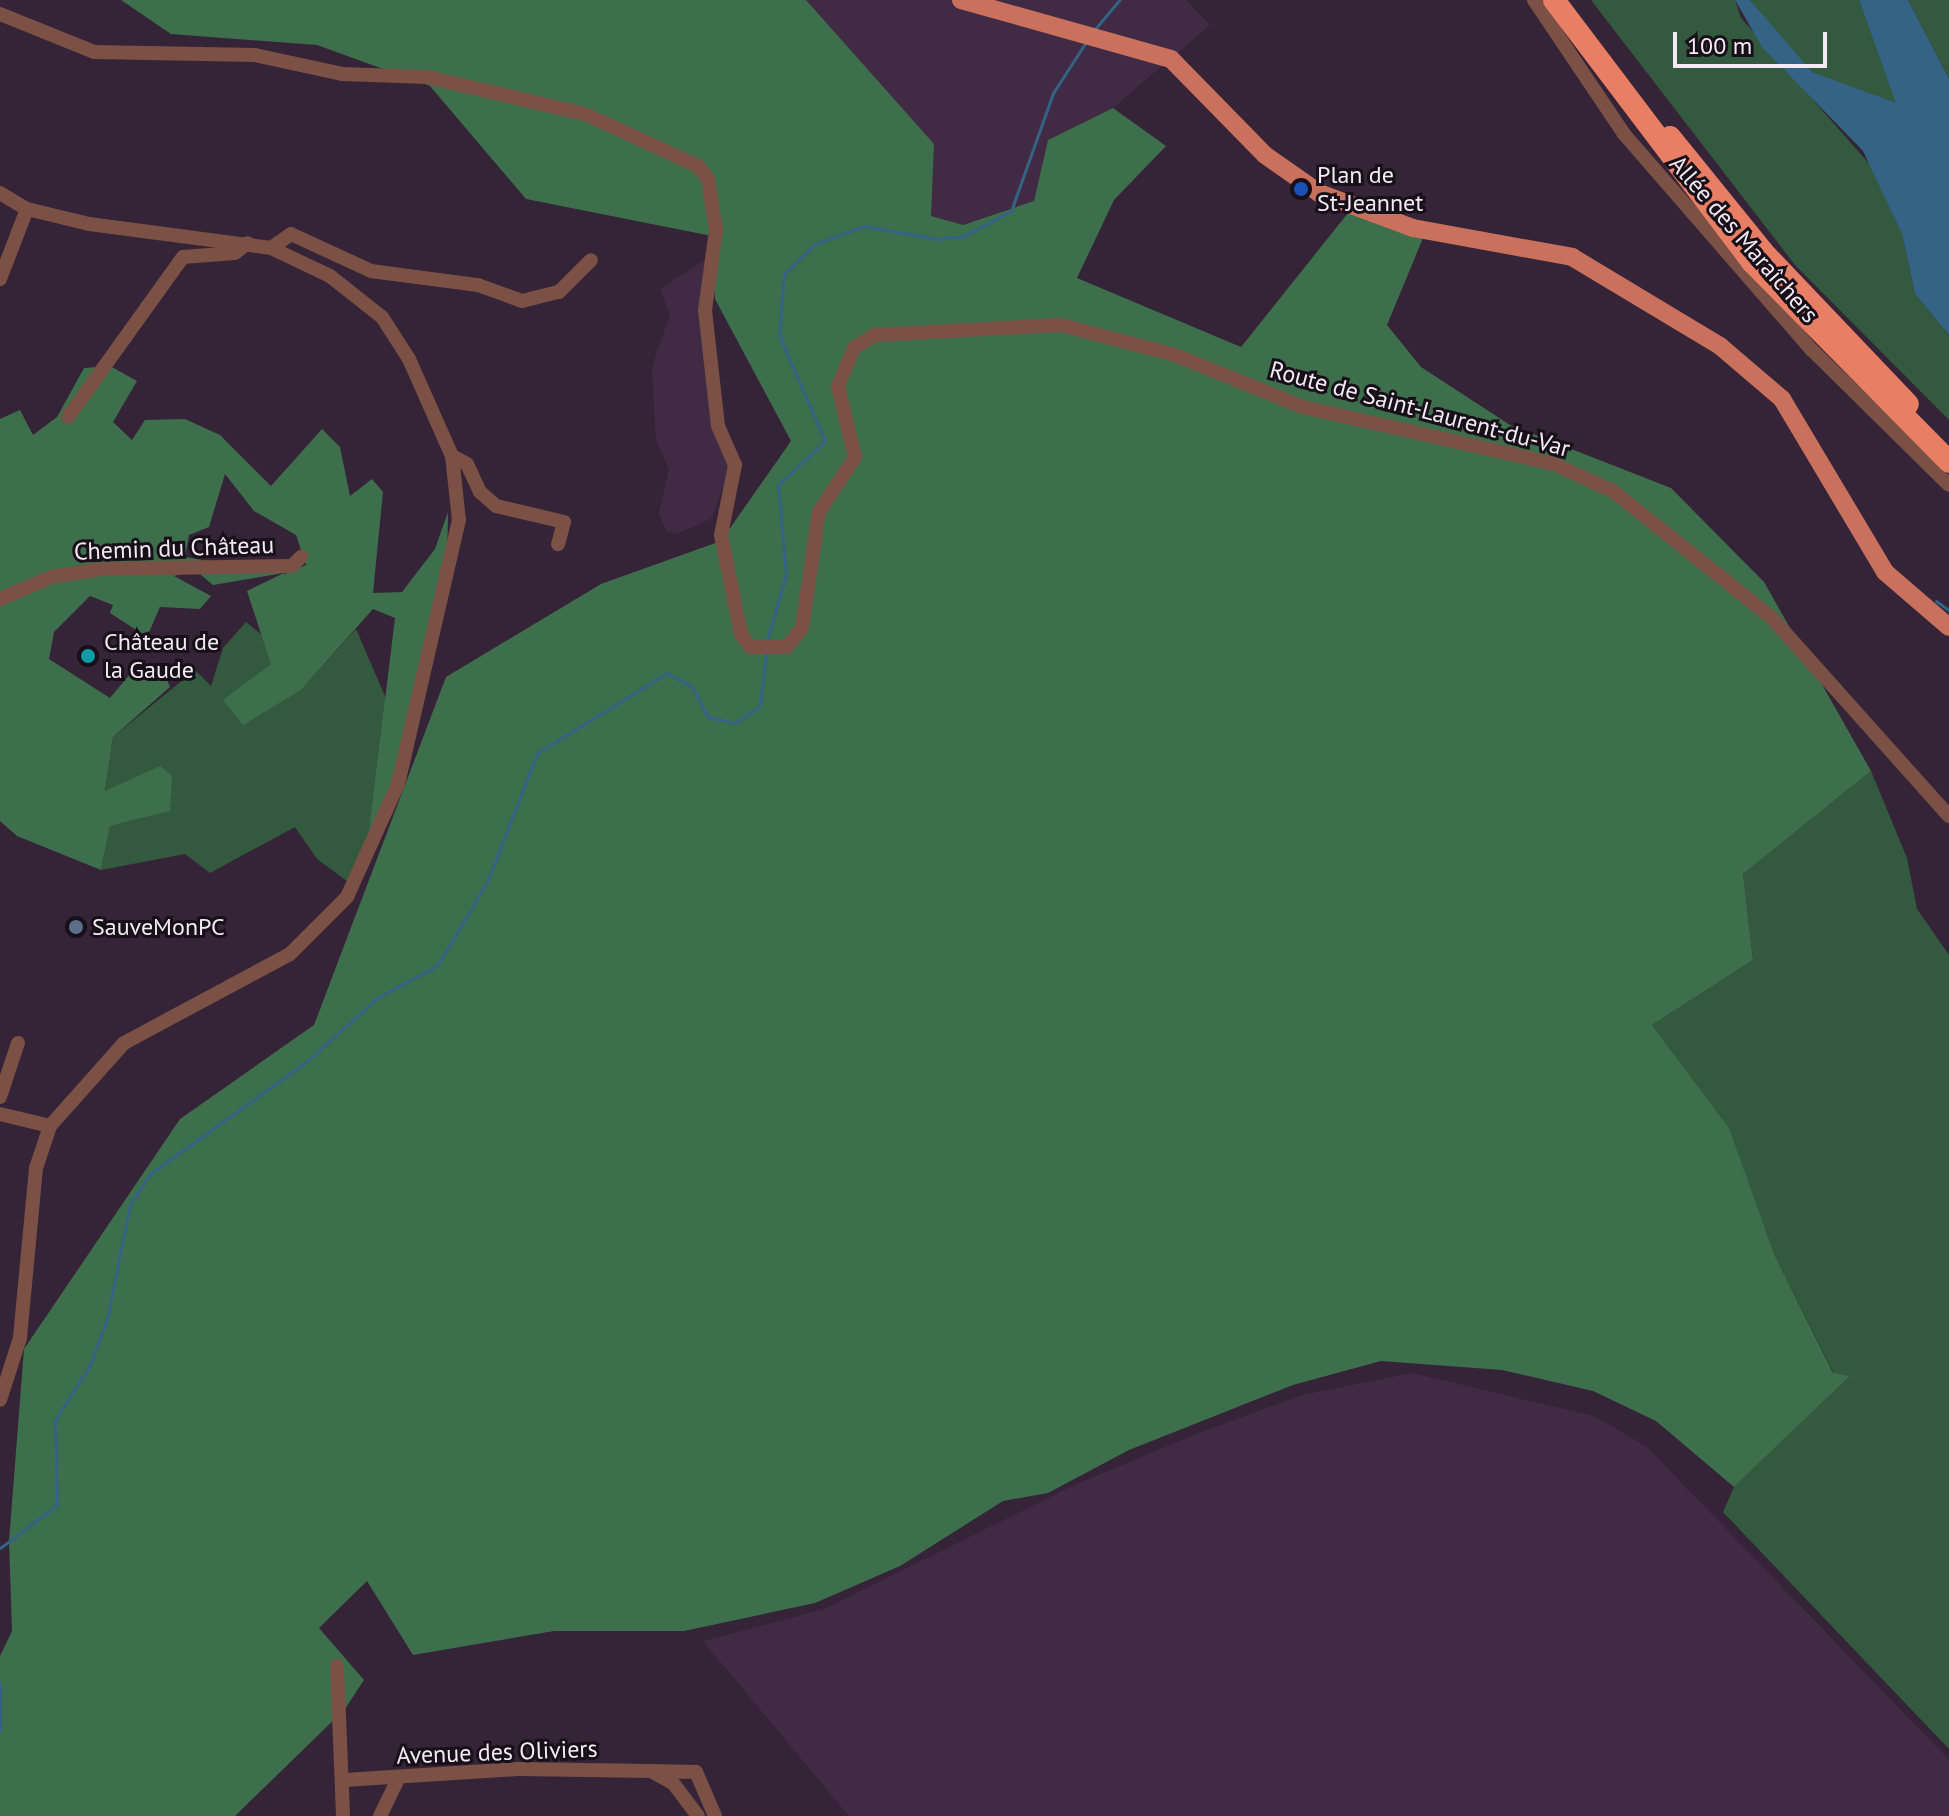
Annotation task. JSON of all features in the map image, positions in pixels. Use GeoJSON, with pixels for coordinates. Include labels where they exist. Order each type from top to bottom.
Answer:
{"type":"FeatureCollection","features":[{"type":"Feature","properties":{"kind":"highway"},"geometry":{"type":"LineString","coordinates":[[1554,0],[1752,262],[1949,462]]}},
{"type":"Feature","properties":{"kind":"highway"},"geometry":{"type":"LineString","coordinates":[[1572,0],[1652,115],[1763,252],[1949,443]]}},
{"type":"Feature","properties":{"kind":"main road"},"geometry":{"type":"LineString","coordinates":[[961,0],[1099,37],[1185,67],[1265,155],[1319,193],[1413,228],[1572,257],[1749,365],[1792,413],[1867,549],[1897,586],[1949,627]]}},
{"type":"Feature","properties":{"kind":"street","name":"Allée des Maraîchers"},"geometry":{"type":"LineString","coordinates":[[1534,0],[1624,134],[1812,350],[1949,485]]}},
{"type":"Feature","properties":{"kind":"street","name":"Route de Saint-Laurent-du-Var"},"geometry":{"type":"LineString","coordinates":[[1,13],[94,52],[255,55],[342,74],[427,77],[585,114],[698,166],[708,179],[716,230],[705,310],[718,426],[735,465],[721,535],[741,634],[754,648],[787,647],[804,618],[819,512],[855,457],[838,386],[854,348],[875,335],[1061,325],[1175,355],[1303,407],[1533,458],[1613,491],[1753,600],[1949,816]]}},
{"type":"Feature","properties":{"kind":"street"},"geometry":{"type":"LineString","coordinates":[[0,193],[27,209],[271,248],[330,276],[382,317],[452,456],[459,520],[453,566],[398,784],[347,897],[290,954],[124,1043],[50,1126],[36,1168],[20,1338],[0,1400]]}},
{"type":"Feature","properties":{"kind":"street"},"geometry":{"type":"LineString","coordinates":[[0,279],[27,209]]}},
{"type":"Feature","properties":{"kind":"street"},"geometry":{"type":"LineString","coordinates":[[271,248],[291,234],[371,271],[478,285],[522,301],[559,292],[591,260]]}},
{"type":"Feature","properties":{"kind":"street"},"geometry":{"type":"LineString","coordinates":[[68,417],[183,257],[235,253],[248,243]]}},
{"type":"Feature","properties":{"kind":"street"},"geometry":{"type":"LineString","coordinates":[[452,456],[463,459],[496,506],[564,522],[558,544]]}},
{"type":"Feature","properties":{"kind":"street","name":"Chemin du Château"},"geometry":{"type":"LineString","coordinates":[[0,599],[51,577],[102,569],[292,566],[301,557]]}},
{"type":"Feature","properties":{"kind":"street"},"geometry":{"type":"LineString","coordinates":[[0,1097],[18,1043]]}},
{"type":"Feature","properties":{"kind":"street"},"geometry":{"type":"LineString","coordinates":[[0,1114],[50,1126]]}},
{"type":"Feature","properties":{"kind":"street"},"geometry":{"type":"LineString","coordinates":[[337,1666],[344,1780],[343,1816]]}},
{"type":"Feature","properties":{"kind":"street"},"geometry":{"type":"LineString","coordinates":[[651,1771],[673,1783],[698,1816]]}},
{"type":"Feature","properties":{"kind":"street","name":"Avenue des Oliviers"},"geometry":{"type":"LineString","coordinates":[[344,1780],[696,1772],[715,1816]]}},
{"type":"Feature","properties":{"kind":"street"},"geometry":{"type":"LineString","coordinates":[[380,1816],[399,1777]]}},
{"type":"Feature","properties":{"kind":"shaded area"},"geometry":{"type":"Polygon","coordinates":[[[806,0],[1186,0],[1210,25],[1113,108],[1048,140],[1034,201],[962,225],[931,216],[806,0]]]}},
{"type":"Feature","properties":{"kind":"shaded area"},"geometry":{"type":"Polygon","coordinates":[[[706,259],[729,469],[712,518],[677,534],[666,531],[659,513],[669,469],[656,440],[652,367],[670,315],[660,289],[706,259]]]}},
{"type":"Feature","properties":{"kind":"shaded area"},"geometry":{"type":"Polygon","coordinates":[[[1412,1373],[1594,1416],[1647,1447],[1949,1760],[1949,1816],[849,1816],[703,1641],[825,1609],[1072,1486],[1199,1433],[1302,1395],[1412,1373]]]}},
{"type":"Feature","properties":{"kind":"green space"},"geometry":{"type":"Polygon","coordinates":[[[121,0],[806,0],[934,144],[931,216],[963,225],[1034,201],[1048,140],[1113,108],[1166,146],[1114,200],[1077,278],[1241,347],[1348,213],[1423,238],[1387,325],[1421,367],[1510,425],[1671,488],[1764,582],[1871,771],[1743,874],[1753,960],[1652,1025],[1729,1128],[1775,1256],[1833,1373],[1850,1376],[1734,1487],[1656,1421],[1593,1391],[1502,1370],[1381,1361],[1293,1385],[1129,1450],[1048,1493],[1003,1501],[900,1566],[815,1603],[684,1631],[554,1631],[413,1655],[367,1581],[319,1628],[364,1680],[345,1709],[235,1816],[0,1816],[0,1656],[12,1631],[9,1541],[24,1349],[180,1119],[314,1025],[446,677],[601,584],[721,541],[791,441],[715,299],[712,236],[526,199],[430,86],[317,45],[171,34],[121,0]]]}},
{"type":"Feature","properties":{"kind":"green space"},"geometry":{"type":"Polygon","coordinates":[[[1591,0],[1735,0],[1741,18],[1872,167],[1902,234],[1915,294],[1949,335],[1949,420],[1795,265],[1591,0]]]}},
{"type":"Feature","properties":{"kind":"green space"},"geometry":{"type":"Polygon","coordinates":[[[1750,0],[1859,0],[1897,104],[1811,72],[1750,0]]]}},
{"type":"Feature","properties":{"kind":"green space"},"geometry":{"type":"Polygon","coordinates":[[[1908,0],[1949,0],[1949,79],[1908,0]]]}},
{"type":"Feature","properties":{"kind":"green space"},"geometry":{"type":"Polygon","coordinates":[[[110,366],[137,381],[113,422],[132,440],[145,420],[185,419],[220,435],[271,486],[322,429],[340,447],[350,496],[372,479],[383,492],[373,593],[402,592],[435,549],[448,512],[447,571],[387,802],[368,838],[395,618],[373,609],[301,690],[243,725],[223,700],[271,664],[247,591],[306,565],[296,535],[254,511],[225,474],[209,527],[189,535],[185,557],[282,573],[213,585],[195,570],[174,576],[211,596],[200,609],[160,607],[147,637],[110,613],[113,605],[90,596],[54,632],[49,659],[110,698],[135,668],[162,668],[170,687],[113,737],[105,791],[160,766],[172,776],[170,811],[110,826],[101,870],[17,836],[0,821],[0,419],[20,410],[33,435],[57,417],[84,368],[110,366]]]}},
{"type":"Feature","properties":{"kind":"green space"},"geometry":{"type":"Polygon","coordinates":[[[246,622],[269,641],[271,664],[224,700],[301,690],[356,629],[387,701],[368,838],[347,881],[317,859],[295,827],[210,873],[185,854],[101,870],[110,826],[169,811],[105,792],[113,737],[195,670],[211,686],[223,648],[246,622]]]}},
{"type":"Feature","properties":{"kind":"green space"},"geometry":{"type":"Polygon","coordinates":[[[1871,771],[1907,858],[1917,909],[1949,955],[1949,1749],[1723,1512],[1734,1487],[1850,1376],[1834,1374],[1775,1256],[1728,1127],[1652,1025],[1753,960],[1743,874],[1871,771]]]}},
{"type":"Feature","properties":{"kind":"water"},"geometry":{"type":"Polygon","coordinates":[[[1735,0],[1750,0],[1812,72],[1896,103],[1859,0],[1908,0],[1949,79],[1949,335],[1915,294],[1902,234],[1863,151],[1762,47],[1735,0]]]}},
{"type":"Feature","properties":{"kind":"waterway"},"geometry":{"type":"LineString","coordinates":[[1095,29],[1119,0]]}},
{"type":"Feature","properties":{"kind":"waterway"},"geometry":{"type":"LineString","coordinates":[[766,643],[786,575],[778,485],[825,441],[779,335],[784,274],[815,244],[864,226],[937,239],[964,236],[1011,211],[1053,93],[1086,42]]}},
{"type":"Feature","properties":{"kind":"waterway"},"geometry":{"type":"LineString","coordinates":[[1936,601],[1949,610]]}},
{"type":"Feature","properties":{"kind":"waterway"},"geometry":{"type":"LineString","coordinates":[[0,1548],[57,1505],[55,1420],[89,1367],[107,1319],[130,1204],[150,1174],[306,1062],[377,998],[437,966],[488,880],[537,753],[667,673],[692,687],[708,717],[735,723],[760,706],[766,651]]}},
{"type":"Feature","properties":{"kind":"waterway"},"geometry":{"type":"LineString","coordinates":[[0,1683],[0,1730]]}},
{"type":"Feature","properties":{"kind":"place","name":"Plan de St-Jeannet"},"geometry":{"type":"Point","coordinates":[1301,189]}},
{"type":"Feature","properties":{"kind":"place","name":"Château de la Gaude"},"geometry":{"type":"Point","coordinates":[88,656]}},
{"type":"Feature","properties":{"kind":"place","name":"SauveMonPC"},"geometry":{"type":"Point","coordinates":[76,927]}}]}
